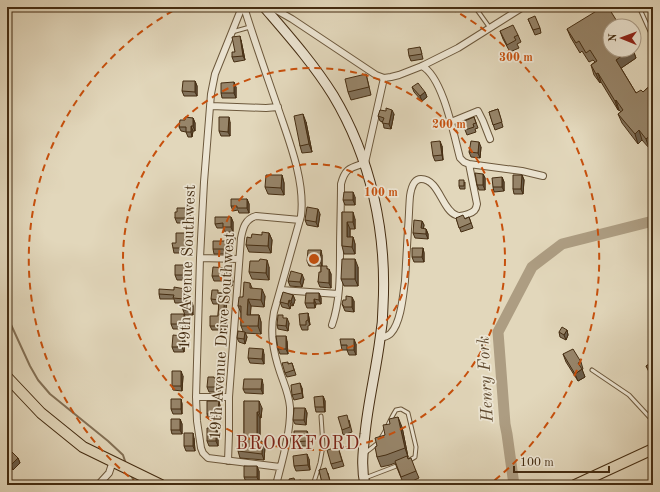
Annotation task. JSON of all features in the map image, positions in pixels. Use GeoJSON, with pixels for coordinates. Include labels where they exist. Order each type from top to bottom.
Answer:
{"type":"FeatureCollection","features":[{"type":"Feature","properties":{"kind":"main road"},"geometry":{"type":"LineString","coordinates":[[7,377],[41,413],[83,447],[160,485]]}},
{"type":"Feature","properties":{"kind":"main road"},"geometry":{"type":"LineString","coordinates":[[575,485],[653,449]]}},
{"type":"Feature","properties":{"kind":"street"},"geometry":{"type":"LineString","coordinates":[[243,7],[290,142],[297,169],[302,200],[302,216],[274,312],[272,324],[272,335],[276,360],[288,395],[290,407],[288,430],[276,485]]}},
{"type":"Feature","properties":{"kind":"street","name":"19th Avenue Southwest"},"geometry":{"type":"LineString","coordinates":[[243,7],[215,74],[212,94],[204,182],[200,258],[196,397],[198,427],[201,448],[203,453],[208,458],[280,467]]}},
{"type":"Feature","properties":{"kind":"street"},"geometry":{"type":"LineString","coordinates":[[264,7],[304,53],[341,110],[365,163],[375,202],[382,250],[384,289],[381,338],[362,455],[363,483]]}},
{"type":"Feature","properties":{"kind":"street"},"geometry":{"type":"LineString","coordinates":[[272,7],[376,75],[384,78],[399,75],[422,66],[458,48],[523,7]]}},
{"type":"Feature","properties":{"kind":"street"},"geometry":{"type":"LineString","coordinates":[[422,66],[425,67],[432,76],[439,88],[445,102],[460,158],[464,162],[468,164],[522,171],[543,176]]}},
{"type":"Feature","properties":{"kind":"street"},"geometry":{"type":"LineString","coordinates":[[365,163],[384,78]]}},
{"type":"Feature","properties":{"kind":"street"},"geometry":{"type":"LineString","coordinates":[[211,106],[278,107]]}},
{"type":"Feature","properties":{"kind":"street"},"geometry":{"type":"LineString","coordinates":[[451,122],[478,111],[490,138]]}},
{"type":"Feature","properties":{"kind":"street"},"geometry":{"type":"LineString","coordinates":[[332,325],[337,310],[340,265],[341,184],[345,173],[351,167],[365,163]]}},
{"type":"Feature","properties":{"kind":"street"},"geometry":{"type":"LineString","coordinates":[[381,338],[390,335],[398,319],[401,308],[404,293],[410,195],[413,186],[418,180],[427,180],[433,184],[449,209],[456,215],[462,216],[470,214],[474,212],[477,204],[468,164]]}},
{"type":"Feature","properties":{"kind":"street","name":"19th Avenue Drive Southwest"},"geometry":{"type":"LineString","coordinates":[[228,461],[229,397],[239,259],[243,228],[246,222],[256,216],[300,220]]}},
{"type":"Feature","properties":{"kind":"street"},"geometry":{"type":"LineString","coordinates":[[200,258],[239,259]]}},
{"type":"Feature","properties":{"kind":"street"},"geometry":{"type":"LineString","coordinates":[[281,290],[338,294]]}},
{"type":"Feature","properties":{"kind":"street"},"geometry":{"type":"LineString","coordinates":[[196,397],[229,397]]}},
{"type":"Feature","properties":{"kind":"street"},"geometry":{"type":"LineString","coordinates":[[98,485],[108,473],[113,461]]}},
{"type":"Feature","properties":{"kind":"lane"},"geometry":{"type":"LineString","coordinates":[[475,7],[490,28]]}},
{"type":"Feature","properties":{"kind":"lane"},"geometry":{"type":"LineString","coordinates":[[639,7],[653,38]]}},
{"type":"Feature","properties":{"kind":"lane"},"geometry":{"type":"LineString","coordinates":[[232,32],[250,27]]}},
{"type":"Feature","properties":{"kind":"lane"},"geometry":{"type":"LineString","coordinates":[[592,370],[629,395],[653,421]]}},
{"type":"Feature","properties":{"kind":"lane"},"geometry":{"type":"LineString","coordinates":[[362,455],[378,443],[385,433],[391,416],[396,410],[401,409],[408,414],[416,447],[415,457],[407,462]]}},
{"type":"Feature","properties":{"kind":"lane"},"geometry":{"type":"LineString","coordinates":[[313,485],[320,463],[323,446],[321,416]]}},
{"type":"Feature","properties":{"kind":"lane"},"geometry":{"type":"LineString","coordinates":[[363,483],[401,464]]}},
{"type":"Feature","properties":{"kind":"building"},"geometry":{"type":"Polygon","coordinates":[[[603,7],[608,7],[615,18],[602,18],[602,58],[619,58],[616,60],[636,93],[641,90],[643,92],[653,83],[653,133],[646,139],[639,130],[635,134],[618,114],[623,110],[616,100],[615,101],[598,73],[596,74],[591,65],[597,61],[590,50],[586,53],[579,41],[576,43],[567,29],[603,7]]]}},
{"type":"Feature","properties":{"kind":"building"},"geometry":{"type":"Polygon","coordinates":[[[535,16],[540,28],[533,30],[528,19],[535,16]]]}},
{"type":"Feature","properties":{"kind":"building"},"geometry":{"type":"Polygon","coordinates":[[[513,25],[518,35],[514,37],[516,40],[507,45],[500,31],[513,25]]]}},
{"type":"Feature","properties":{"kind":"building"},"geometry":{"type":"Polygon","coordinates":[[[240,36],[243,56],[232,57],[232,52],[235,52],[232,37],[240,36]]]}},
{"type":"Feature","properties":{"kind":"building"},"geometry":{"type":"Polygon","coordinates":[[[420,47],[422,54],[409,56],[408,49],[420,47]]]}},
{"type":"Feature","properties":{"kind":"building"},"geometry":{"type":"Polygon","coordinates":[[[366,74],[369,87],[348,92],[345,79],[366,74]]]}},
{"type":"Feature","properties":{"kind":"building"},"geometry":{"type":"Polygon","coordinates":[[[183,81],[195,81],[195,92],[182,91],[183,81]]]}},
{"type":"Feature","properties":{"kind":"building"},"geometry":{"type":"Polygon","coordinates":[[[234,82],[234,93],[221,93],[221,83],[234,82]]]}},
{"type":"Feature","properties":{"kind":"building"},"geometry":{"type":"Polygon","coordinates":[[[418,83],[425,92],[420,96],[412,87],[418,83]]]}},
{"type":"Feature","properties":{"kind":"building"},"geometry":{"type":"Polygon","coordinates":[[[386,108],[392,110],[389,124],[382,123],[384,118],[378,116],[380,110],[386,111],[386,108]]]}},
{"type":"Feature","properties":{"kind":"building"},"geometry":{"type":"Polygon","coordinates":[[[498,109],[502,122],[493,125],[489,112],[498,109]]]}},
{"type":"Feature","properties":{"kind":"building"},"geometry":{"type":"Polygon","coordinates":[[[303,114],[309,144],[300,146],[294,116],[303,114]]]}},
{"type":"Feature","properties":{"kind":"building"},"geometry":{"type":"Polygon","coordinates":[[[185,117],[193,118],[191,132],[186,132],[186,127],[179,127],[180,120],[185,120],[185,117]]]}},
{"type":"Feature","properties":{"kind":"building"},"geometry":{"type":"Polygon","coordinates":[[[219,117],[229,117],[228,132],[219,131],[219,117]]]}},
{"type":"Feature","properties":{"kind":"building"},"geometry":{"type":"Polygon","coordinates":[[[474,117],[476,123],[473,124],[474,127],[465,130],[462,122],[474,117]]]}},
{"type":"Feature","properties":{"kind":"building"},"geometry":{"type":"Polygon","coordinates":[[[440,141],[442,155],[433,156],[431,142],[440,141]]]}},
{"type":"Feature","properties":{"kind":"building"},"geometry":{"type":"Polygon","coordinates":[[[471,141],[479,142],[478,153],[469,152],[471,141]]]}},
{"type":"Feature","properties":{"kind":"building"},"geometry":{"type":"Polygon","coordinates":[[[475,173],[483,174],[483,185],[477,185],[475,173]]]}},
{"type":"Feature","properties":{"kind":"building"},"geometry":{"type":"Polygon","coordinates":[[[266,175],[282,175],[281,188],[265,187],[266,175]]]}},
{"type":"Feature","properties":{"kind":"building"},"geometry":{"type":"Polygon","coordinates":[[[513,175],[522,175],[521,189],[513,189],[513,175]]]}},
{"type":"Feature","properties":{"kind":"building"},"geometry":{"type":"Polygon","coordinates":[[[502,177],[502,187],[493,187],[492,178],[502,177]]]}},
{"type":"Feature","properties":{"kind":"building"},"geometry":{"type":"Polygon","coordinates":[[[459,180],[464,180],[464,186],[459,186],[459,180]]]}},
{"type":"Feature","properties":{"kind":"building"},"geometry":{"type":"Polygon","coordinates":[[[344,192],[353,192],[353,200],[343,200],[344,192]]]}},
{"type":"Feature","properties":{"kind":"building"},"geometry":{"type":"Polygon","coordinates":[[[231,199],[247,199],[247,208],[237,208],[237,206],[231,206],[231,199]]]}},
{"type":"Feature","properties":{"kind":"building"},"geometry":{"type":"Polygon","coordinates":[[[307,207],[318,209],[316,222],[305,220],[307,207]]]}},
{"type":"Feature","properties":{"kind":"building"},"geometry":{"type":"Polygon","coordinates":[[[177,208],[188,208],[188,218],[175,218],[177,208]]]}},
{"type":"Feature","properties":{"kind":"building"},"geometry":{"type":"Polygon","coordinates":[[[342,212],[353,212],[353,222],[347,222],[347,237],[353,237],[352,247],[342,246],[342,212]]]}},
{"type":"Feature","properties":{"kind":"building"},"geometry":{"type":"Polygon","coordinates":[[[463,215],[465,219],[469,217],[471,223],[459,228],[456,218],[463,215]]]}},
{"type":"Feature","properties":{"kind":"building"},"geometry":{"type":"Polygon","coordinates":[[[215,217],[231,217],[231,227],[223,227],[223,223],[215,224],[215,217]]]}},
{"type":"Feature","properties":{"kind":"building"},"geometry":{"type":"Polygon","coordinates":[[[414,220],[422,221],[421,228],[426,229],[426,234],[413,233],[414,220]]]}},
{"type":"Feature","properties":{"kind":"building"},"geometry":{"type":"Polygon","coordinates":[[[262,232],[269,233],[268,246],[246,245],[247,237],[251,238],[252,234],[262,235],[262,232]]]}},
{"type":"Feature","properties":{"kind":"building"},"geometry":{"type":"Polygon","coordinates":[[[176,233],[186,233],[186,248],[173,248],[172,243],[176,243],[176,233]]]}},
{"type":"Feature","properties":{"kind":"building"},"geometry":{"type":"Polygon","coordinates":[[[228,235],[234,236],[234,242],[227,242],[228,235]]]}},
{"type":"Feature","properties":{"kind":"building"},"geometry":{"type":"Polygon","coordinates":[[[213,241],[226,241],[226,249],[213,249],[213,241]]]}},
{"type":"Feature","properties":{"kind":"building"},"geometry":{"type":"Polygon","coordinates":[[[412,248],[423,248],[422,257],[412,257],[412,248]]]}},
{"type":"Feature","properties":{"kind":"building"},"geometry":{"type":"Polygon","coordinates":[[[308,250],[321,250],[320,261],[307,261],[308,250]]]}},
{"type":"Feature","properties":{"kind":"building"},"geometry":{"type":"Polygon","coordinates":[[[260,259],[267,260],[266,273],[249,272],[250,261],[259,261],[260,259]]]}},
{"type":"Feature","properties":{"kind":"building"},"geometry":{"type":"Polygon","coordinates":[[[342,259],[355,259],[355,279],[341,279],[342,259]]]}},
{"type":"Feature","properties":{"kind":"building"},"geometry":{"type":"Polygon","coordinates":[[[175,265],[185,265],[185,275],[175,275],[175,265]]]}},
{"type":"Feature","properties":{"kind":"building"},"geometry":{"type":"Polygon","coordinates":[[[321,266],[327,266],[327,269],[329,269],[329,283],[318,282],[321,266]]]}},
{"type":"Feature","properties":{"kind":"building"},"geometry":{"type":"Polygon","coordinates":[[[213,267],[227,268],[226,276],[231,276],[231,282],[225,281],[225,276],[212,276],[213,267]]]}},
{"type":"Feature","properties":{"kind":"building"},"geometry":{"type":"Polygon","coordinates":[[[291,271],[302,274],[300,282],[288,281],[291,271]]]}},
{"type":"Feature","properties":{"kind":"building"},"geometry":{"type":"Polygon","coordinates":[[[244,282],[250,283],[250,288],[262,289],[261,300],[248,299],[247,315],[259,315],[258,326],[241,326],[241,306],[238,306],[239,297],[243,297],[244,282]]]}},
{"type":"Feature","properties":{"kind":"building"},"geometry":{"type":"Polygon","coordinates":[[[174,287],[185,289],[184,299],[173,298],[174,295],[159,294],[159,289],[174,290],[174,287]]]}},
{"type":"Feature","properties":{"kind":"building"},"geometry":{"type":"Polygon","coordinates":[[[212,290],[218,290],[218,293],[225,293],[224,326],[210,326],[210,316],[218,316],[219,300],[211,299],[212,290]]]}},
{"type":"Feature","properties":{"kind":"building"},"geometry":{"type":"Polygon","coordinates":[[[283,292],[293,295],[288,304],[280,302],[283,292]]]}},
{"type":"Feature","properties":{"kind":"building"},"geometry":{"type":"Polygon","coordinates":[[[306,293],[319,293],[319,300],[314,299],[314,303],[305,303],[306,293]]]}},
{"type":"Feature","properties":{"kind":"building"},"geometry":{"type":"Polygon","coordinates":[[[346,296],[352,297],[352,307],[344,307],[342,304],[343,300],[346,300],[346,296]]]}},
{"type":"Feature","properties":{"kind":"building"},"geometry":{"type":"Polygon","coordinates":[[[183,301],[192,302],[191,310],[183,310],[183,301]]]}},
{"type":"Feature","properties":{"kind":"building"},"geometry":{"type":"Polygon","coordinates":[[[308,313],[306,325],[300,325],[299,314],[308,313]]]}},
{"type":"Feature","properties":{"kind":"building"},"geometry":{"type":"Polygon","coordinates":[[[171,314],[184,314],[184,324],[171,324],[171,314]]]}},
{"type":"Feature","properties":{"kind":"building"},"geometry":{"type":"Polygon","coordinates":[[[278,315],[283,315],[283,318],[287,318],[286,326],[277,325],[278,315]]]}},
{"type":"Feature","properties":{"kind":"building"},"geometry":{"type":"Polygon","coordinates":[[[562,327],[567,330],[564,335],[559,332],[562,327]]]}},
{"type":"Feature","properties":{"kind":"building"},"geometry":{"type":"Polygon","coordinates":[[[238,331],[245,332],[244,339],[237,338],[238,331]]]}},
{"type":"Feature","properties":{"kind":"building"},"geometry":{"type":"Polygon","coordinates":[[[173,335],[183,336],[182,347],[172,347],[173,335]]]}},
{"type":"Feature","properties":{"kind":"building"},"geometry":{"type":"Polygon","coordinates":[[[276,336],[286,336],[286,349],[278,349],[276,336]]]}},
{"type":"Feature","properties":{"kind":"building"},"geometry":{"type":"Polygon","coordinates":[[[340,339],[354,339],[354,350],[347,350],[347,345],[341,345],[340,339]]]}},
{"type":"Feature","properties":{"kind":"building"},"geometry":{"type":"Polygon","coordinates":[[[249,348],[263,349],[262,359],[248,358],[249,348]]]}},
{"type":"Feature","properties":{"kind":"building"},"geometry":{"type":"Polygon","coordinates":[[[573,349],[581,362],[578,363],[582,369],[575,374],[563,354],[573,349]]]}},
{"type":"Feature","properties":{"kind":"building"},"geometry":{"type":"Polygon","coordinates":[[[288,362],[288,364],[292,363],[294,370],[285,373],[282,363],[288,362]]]}},
{"type":"Feature","properties":{"kind":"building"},"geometry":{"type":"Polygon","coordinates":[[[653,362],[653,374],[652,375],[646,366],[653,362]]]}},
{"type":"Feature","properties":{"kind":"building"},"geometry":{"type":"Polygon","coordinates":[[[172,371],[181,371],[181,386],[172,386],[172,371]]]}},
{"type":"Feature","properties":{"kind":"building"},"geometry":{"type":"Polygon","coordinates":[[[208,377],[220,378],[219,387],[207,387],[208,377]]]}},
{"type":"Feature","properties":{"kind":"building"},"geometry":{"type":"Polygon","coordinates":[[[244,379],[262,379],[261,389],[243,389],[244,379]]]}},
{"type":"Feature","properties":{"kind":"building"},"geometry":{"type":"Polygon","coordinates":[[[300,383],[302,393],[292,395],[291,385],[300,383]]]}},
{"type":"Feature","properties":{"kind":"building"},"geometry":{"type":"Polygon","coordinates":[[[323,396],[324,407],[315,407],[314,397],[323,396]]]}},
{"type":"Feature","properties":{"kind":"building"},"geometry":{"type":"Polygon","coordinates":[[[171,399],[181,399],[181,409],[171,409],[171,399]]]}},
{"type":"Feature","properties":{"kind":"building"},"geometry":{"type":"Polygon","coordinates":[[[207,401],[219,401],[216,414],[207,414],[207,401]]]}},
{"type":"Feature","properties":{"kind":"building"},"geometry":{"type":"Polygon","coordinates":[[[244,401],[259,401],[259,412],[257,412],[257,441],[262,441],[262,454],[238,451],[238,440],[244,440],[244,401]]]}},
{"type":"Feature","properties":{"kind":"building"},"geometry":{"type":"Polygon","coordinates":[[[294,408],[305,408],[304,420],[293,420],[294,408]]]}},
{"type":"Feature","properties":{"kind":"building"},"geometry":{"type":"Polygon","coordinates":[[[347,415],[350,427],[342,430],[338,417],[347,415]]]}},
{"type":"Feature","properties":{"kind":"building"},"geometry":{"type":"Polygon","coordinates":[[[398,417],[405,448],[377,457],[375,438],[385,435],[383,425],[390,424],[389,419],[398,417]]]}},
{"type":"Feature","properties":{"kind":"building"},"geometry":{"type":"Polygon","coordinates":[[[171,419],[180,419],[180,430],[171,430],[171,419]]]}},
{"type":"Feature","properties":{"kind":"building"},"geometry":{"type":"Polygon","coordinates":[[[207,428],[216,428],[216,441],[207,441],[207,428]]]}},
{"type":"Feature","properties":{"kind":"building"},"geometry":{"type":"Polygon","coordinates":[[[294,431],[307,431],[307,441],[294,442],[294,431]]]}},
{"type":"Feature","properties":{"kind":"building"},"geometry":{"type":"Polygon","coordinates":[[[184,433],[193,433],[193,446],[184,446],[184,433]]]}},
{"type":"Feature","properties":{"kind":"building"},"geometry":{"type":"Polygon","coordinates":[[[338,447],[342,461],[331,464],[327,450],[338,447]]]}},
{"type":"Feature","properties":{"kind":"building"},"geometry":{"type":"Polygon","coordinates":[[[9,449],[18,458],[11,465],[7,461],[7,451],[9,449]]]}},
{"type":"Feature","properties":{"kind":"building"},"geometry":{"type":"Polygon","coordinates":[[[307,454],[308,465],[294,466],[293,456],[307,454]]]}},
{"type":"Feature","properties":{"kind":"building"},"geometry":{"type":"Polygon","coordinates":[[[407,456],[408,459],[411,458],[416,471],[401,477],[395,461],[407,456]]]}},
{"type":"Feature","properties":{"kind":"building"},"geometry":{"type":"Polygon","coordinates":[[[244,466],[257,466],[257,477],[244,477],[244,466]]]}},
{"type":"Feature","properties":{"kind":"building"},"geometry":{"type":"Polygon","coordinates":[[[326,468],[330,481],[322,483],[319,470],[326,468]]]}},
{"type":"Feature","properties":{"kind":"building"},"geometry":{"type":"Polygon","coordinates":[[[294,478],[295,481],[301,480],[302,485],[290,485],[289,479],[294,478]]]}},
{"type":"Feature","properties":{"kind":"waterway","name":"Henry Fork"},"geometry":{"type":"LineString","coordinates":[[514,485],[505,424],[498,332],[532,267],[562,244],[653,221]]}},
{"type":"Feature","properties":{"kind":"waterway"},"geometry":{"type":"LineString","coordinates":[[7,316],[38,380],[50,394],[123,455],[126,464]]}},
{"type":"Feature","properties":{"kind":"waterway"},"geometry":{"type":"LineString","coordinates":[[131,475],[136,485]]}},
{"type":"Feature","properties":{"kind":"district","name":"BROOKFORD"},"geometry":{"type":"Point","coordinates":[298,444]}}]}
